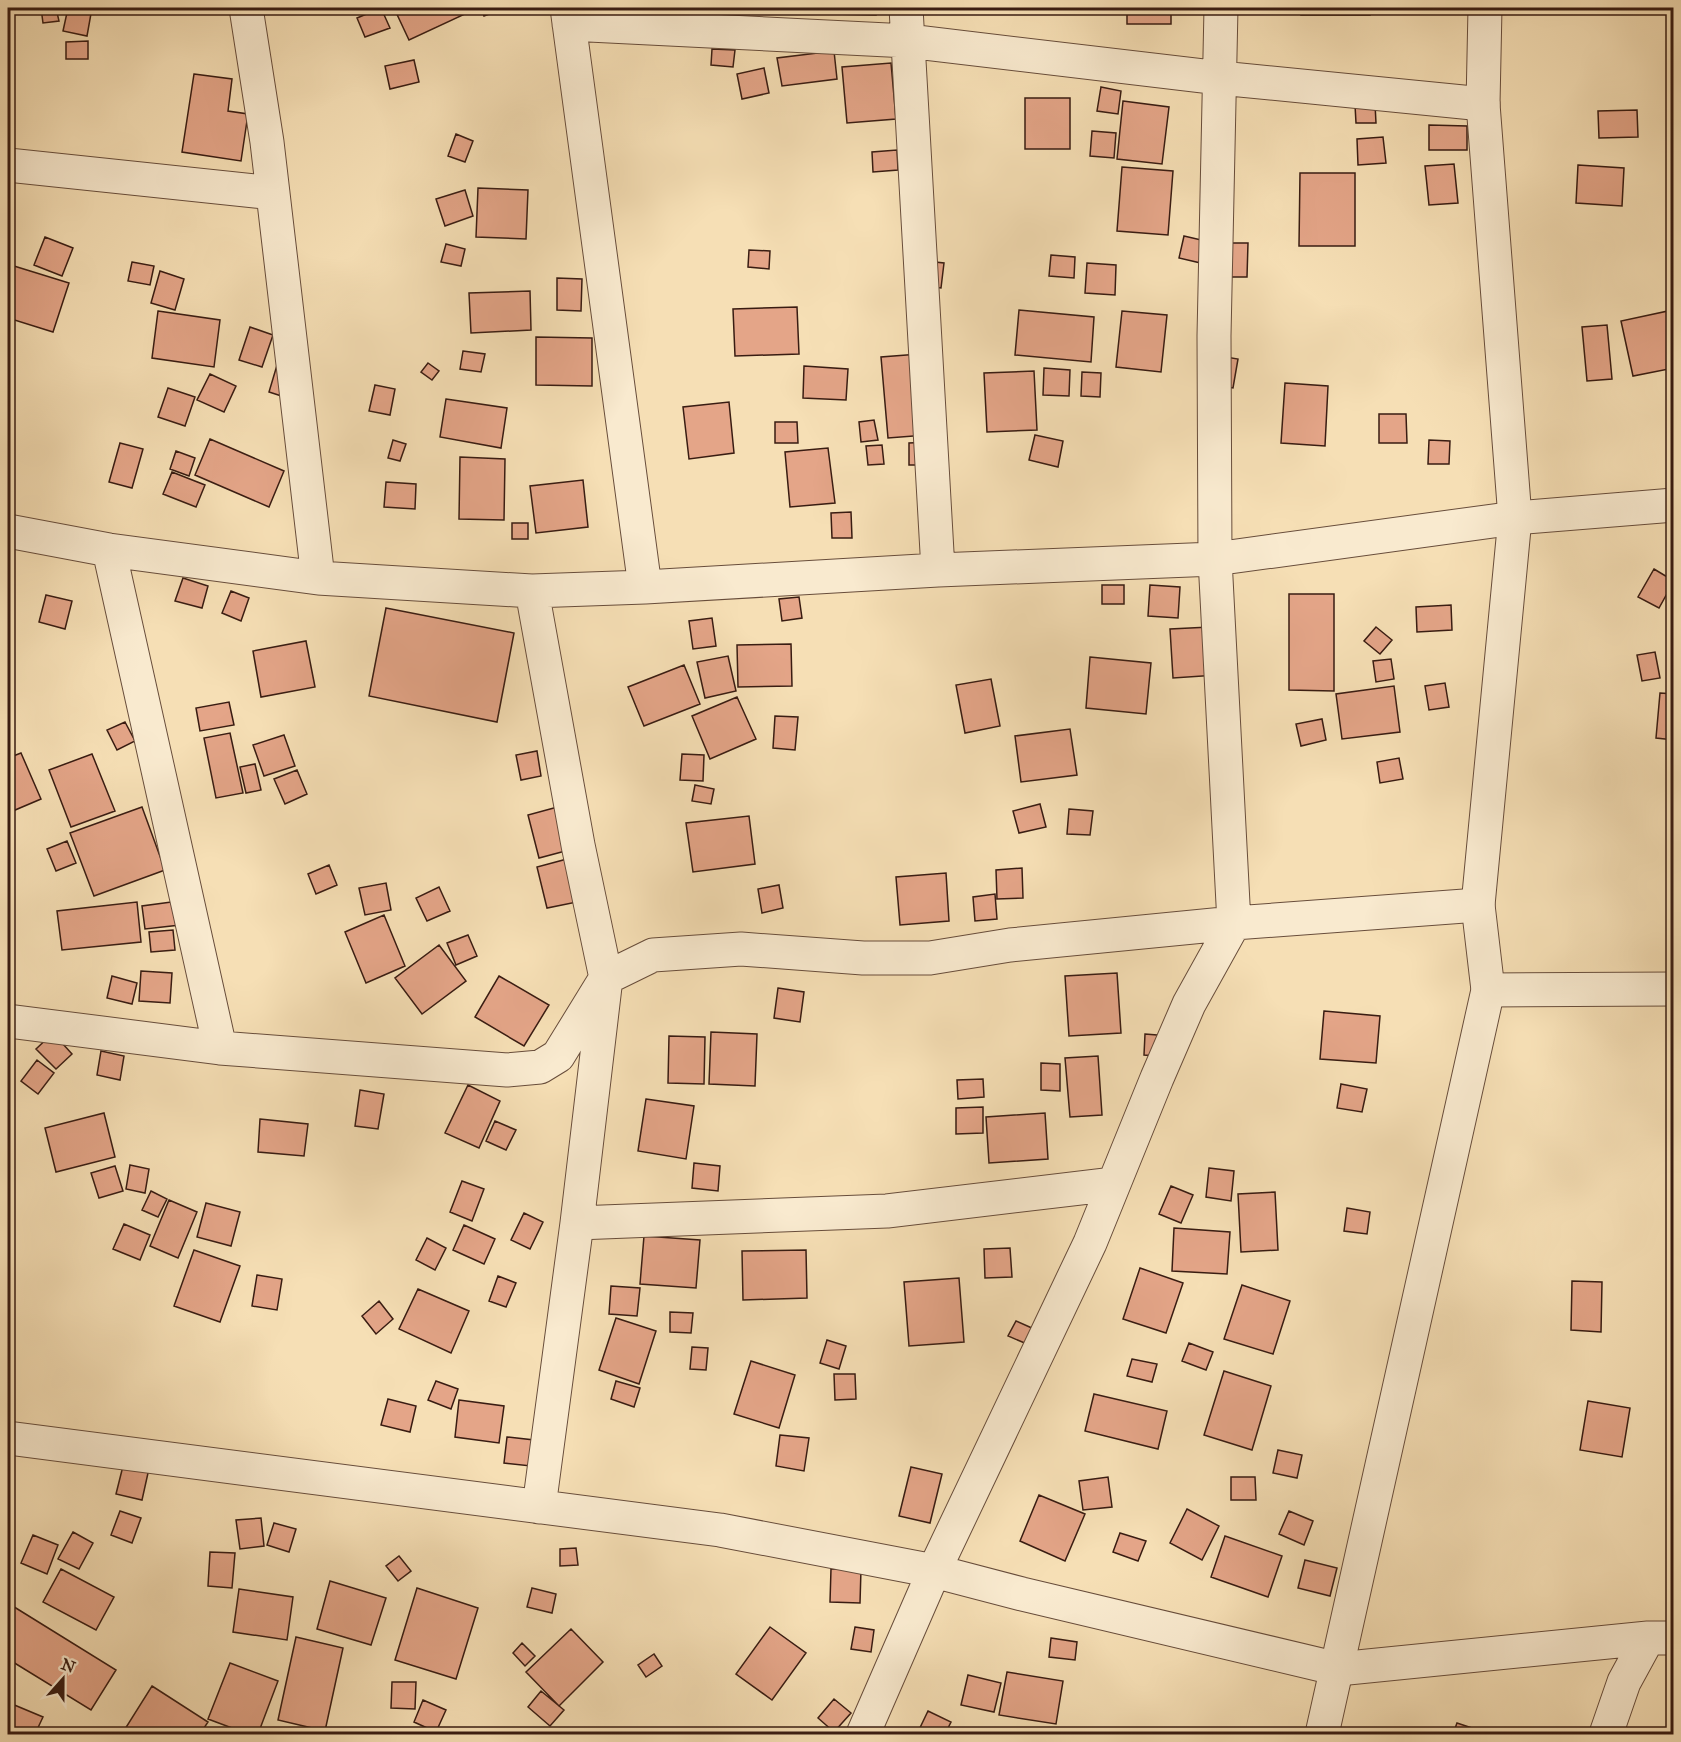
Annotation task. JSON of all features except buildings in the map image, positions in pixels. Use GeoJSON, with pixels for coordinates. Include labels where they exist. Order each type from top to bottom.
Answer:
{"type":"FeatureCollection","features":[{"type":"Feature","properties":{"kind":"street"},"geometry":{"type":"LineString","coordinates":[[246,8],[267,142],[318,578]]}},
{"type":"Feature","properties":{"kind":"street"},"geometry":{"type":"LineString","coordinates":[[906,8],[938,570]]}},
{"type":"Feature","properties":{"kind":"street"},"geometry":{"type":"LineString","coordinates":[[863,1734],[934,1570],[1090,1244],[1189,1004],[1233,923],[1215,559],[1214,336],[1221,8]]}},
{"type":"Feature","properties":{"kind":"street"},"geometry":{"type":"LineString","coordinates":[[1323,1734],[1488,990],[1478,905],[1515,518],[1483,104],[1485,8]]}},
{"type":"Feature","properties":{"kind":"street"},"geometry":{"type":"LineString","coordinates":[[645,587],[568,16],[908,41],[1220,78],[1483,104]]}},
{"type":"Feature","properties":{"kind":"street"},"geometry":{"type":"LineString","coordinates":[[8,165],[273,194]]}},
{"type":"Feature","properties":{"kind":"street"},"geometry":{"type":"LineString","coordinates":[[8,531],[109,550],[318,578],[532,591],[645,587],[938,570],[1215,559],[1515,518],[1674,505]]}},
{"type":"Feature","properties":{"kind":"street"},"geometry":{"type":"LineString","coordinates":[[109,550],[220,1048]]}},
{"type":"Feature","properties":{"kind":"street"},"geometry":{"type":"LineString","coordinates":[[532,591],[578,845],[606,978],[577,1223],[539,1508]]}},
{"type":"Feature","properties":{"kind":"street"},"geometry":{"type":"LineString","coordinates":[[8,1021],[220,1048],[507,1070],[540,1067],[558,1056],[606,978],[653,955],[741,949],[863,958],[930,958],[1010,945],[1233,923],[1478,905]]}},
{"type":"Feature","properties":{"kind":"street"},"geometry":{"type":"LineString","coordinates":[[1488,990],[1674,989]]}},
{"type":"Feature","properties":{"kind":"street"},"geometry":{"type":"LineString","coordinates":[[577,1223],[887,1211],[1114,1184]]}},
{"type":"Feature","properties":{"kind":"street"},"geometry":{"type":"LineString","coordinates":[[8,1433],[8,1439],[720,1530],[934,1570],[1022,1594],[1338,1669],[1661,1638]]}},
{"type":"Feature","properties":{"kind":"street"},"geometry":{"type":"LineString","coordinates":[[1606,1734],[1624,1682],[1661,1638]]}}]}
